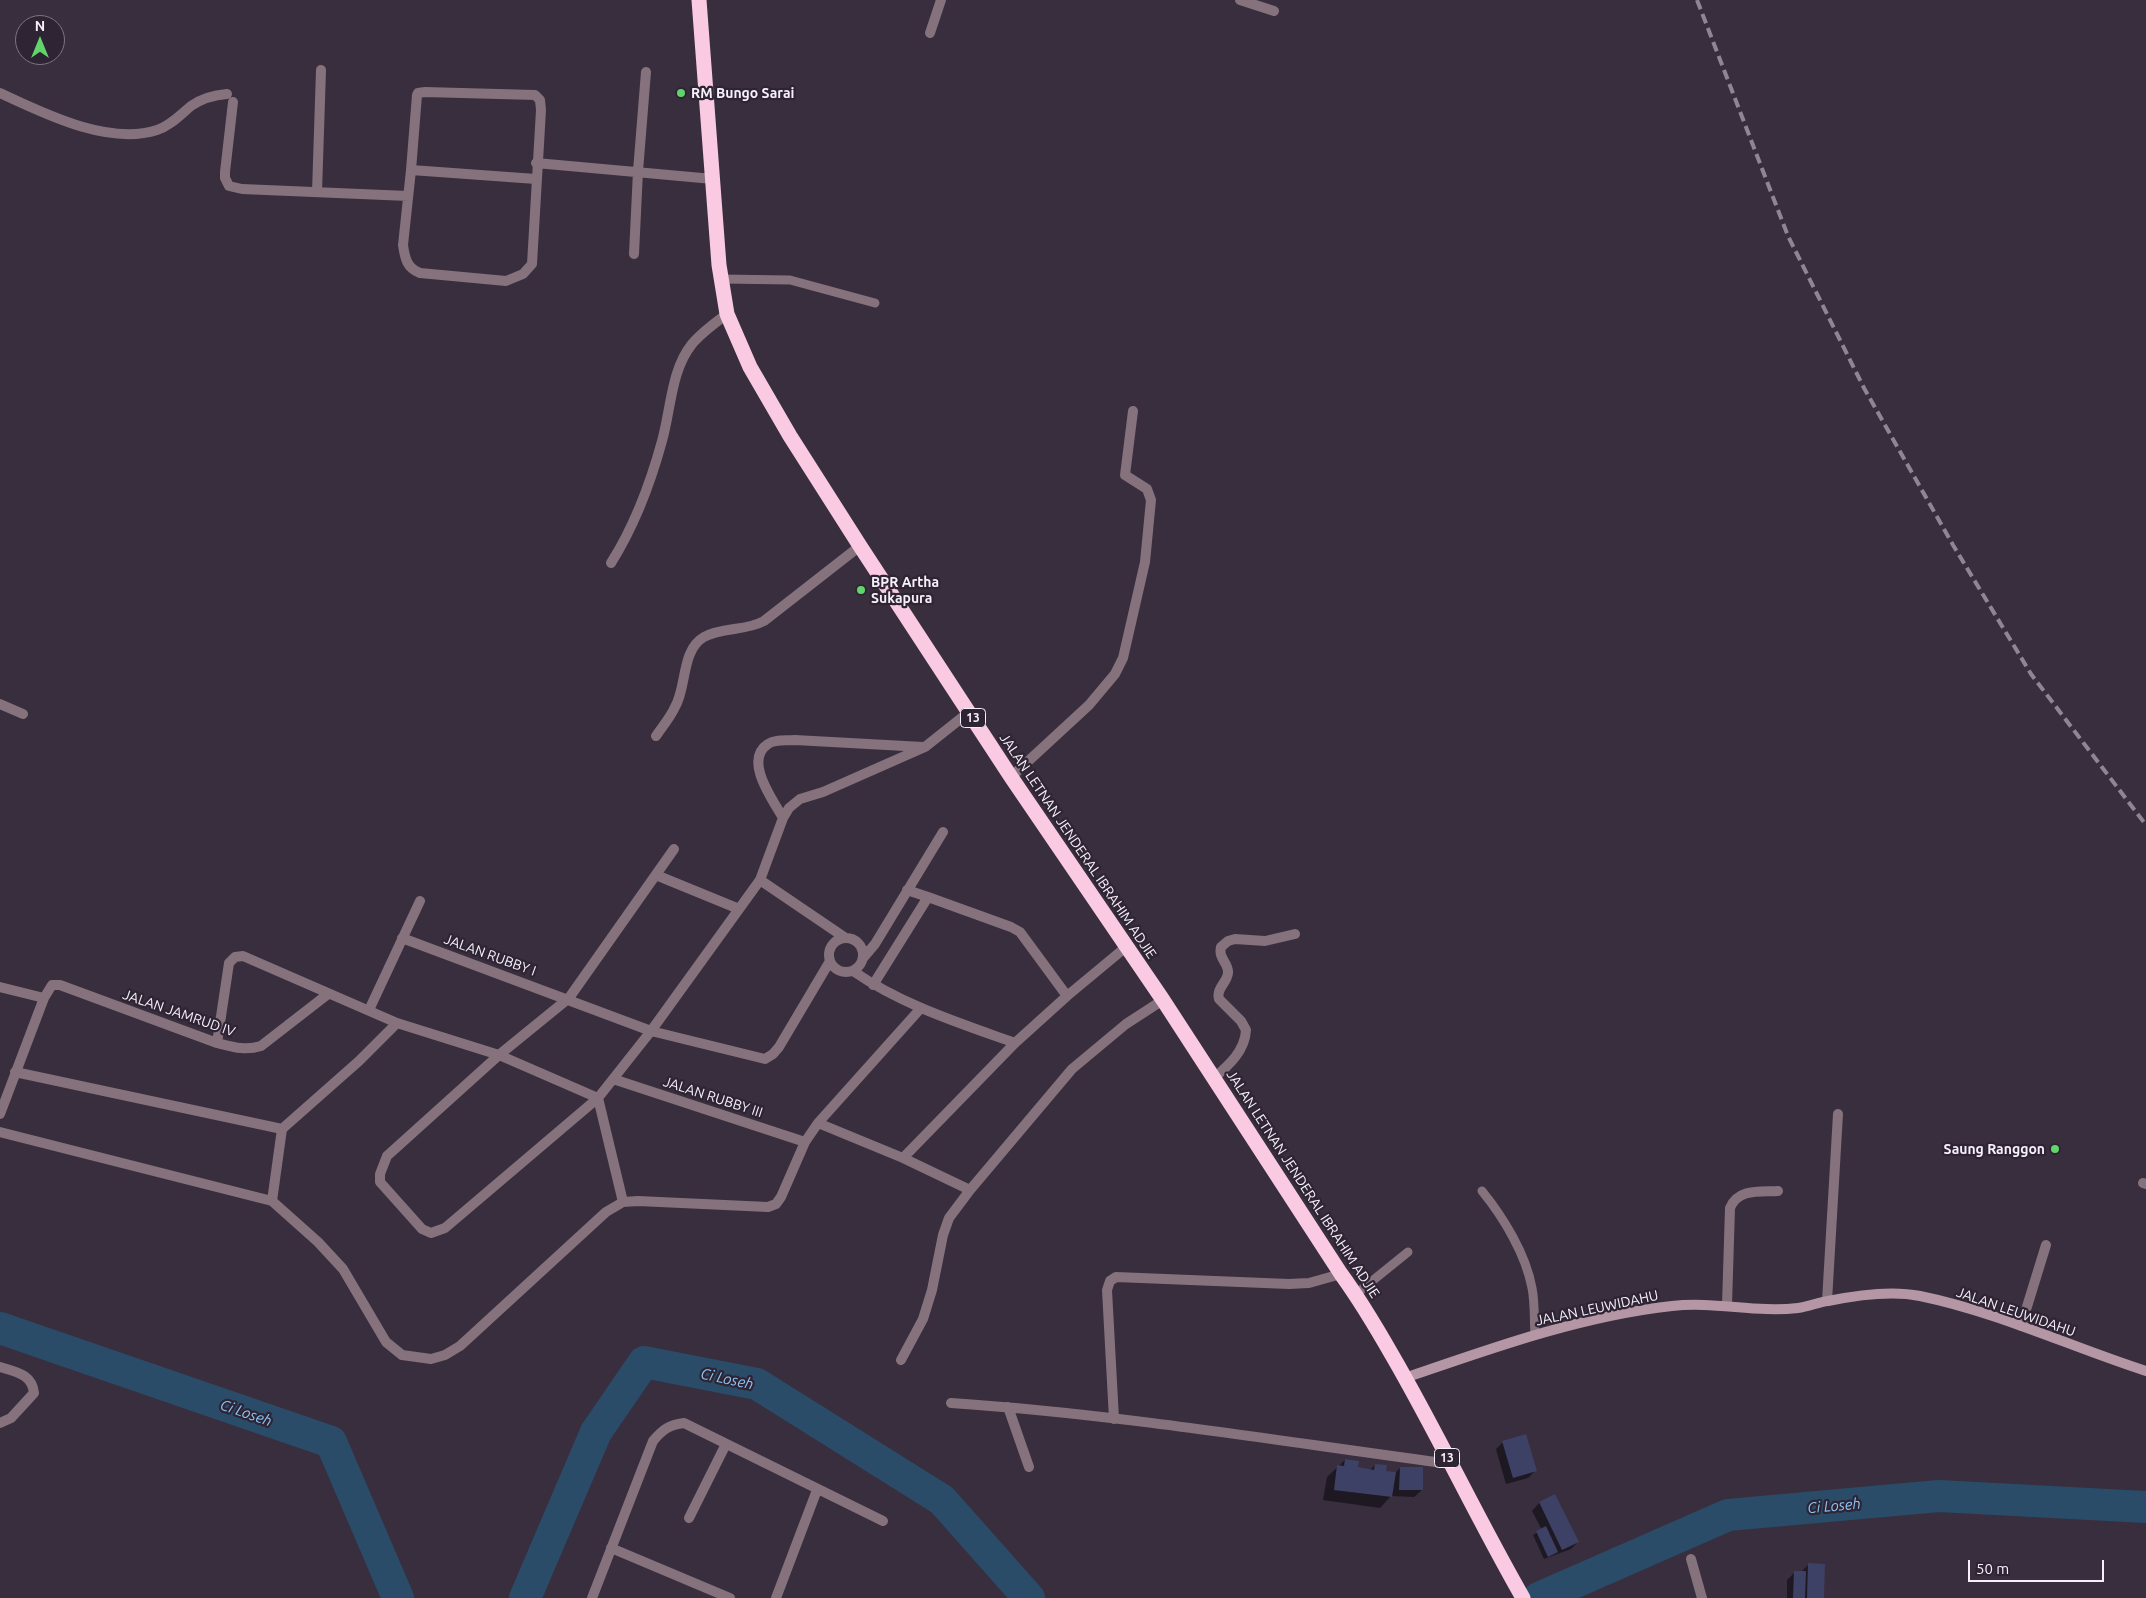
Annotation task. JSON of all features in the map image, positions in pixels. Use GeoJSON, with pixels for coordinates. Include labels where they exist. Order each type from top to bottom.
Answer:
{"type":"FeatureCollection","features":[{"type":"Feature","properties":{"kind":"highway","name":"JALAN LETNAN JENDERAL IBRAHIM ADJIE"},"geometry":{"type":"LineString","coordinates":[[699,0],[713,179],[727,314],[754,374],[790,436],[860,546],[1011,777],[1163,1000],[1341,1274],[1356,1294],[1405,1378]]}},
{"type":"Feature","properties":{"kind":"highway","name":"13"},"geometry":{"type":"LineString","coordinates":[[1405,1378],[1470,1498],[1488,1538],[1523,1598]]}},
{"type":"Feature","properties":{"kind":"street"},"geometry":{"type":"LineString","coordinates":[[930,33],[941,0]]}},
{"type":"Feature","properties":{"kind":"street"},"geometry":{"type":"LineString","coordinates":[[1240,0],[1274,11]]}},
{"type":"Feature","properties":{"kind":"street"},"geometry":{"type":"LineString","coordinates":[[317,192],[321,70]]}},
{"type":"Feature","properties":{"kind":"street"},"geometry":{"type":"LineString","coordinates":[[634,254],[646,72]]}},
{"type":"Feature","properties":{"kind":"street"},"geometry":{"type":"LineString","coordinates":[[0,93],[68,123],[119,133],[141,133],[157,130],[169,125],[200,100],[226,94]]}},
{"type":"Feature","properties":{"kind":"street"},"geometry":{"type":"LineString","coordinates":[[418,93],[538,97],[541,110],[536,163],[532,264],[524,274],[506,281],[420,273],[412,270],[404,256],[411,170],[418,93]]}},
{"type":"Feature","properties":{"kind":"street"},"geometry":{"type":"LineString","coordinates":[[233,102],[225,172],[225,178],[229,186],[242,189],[408,196]]}},
{"type":"Feature","properties":{"kind":"street"},"geometry":{"type":"LineString","coordinates":[[536,163],[713,179]]}},
{"type":"Feature","properties":{"kind":"street"},"geometry":{"type":"LineString","coordinates":[[411,170],[536,179]]}},
{"type":"Feature","properties":{"kind":"street"},"geometry":{"type":"LineString","coordinates":[[612,563],[638,515],[651,480],[674,384],[684,358],[693,343],[727,314]]}},
{"type":"Feature","properties":{"kind":"street"},"geometry":{"type":"LineString","coordinates":[[1011,777],[1089,705],[1115,674],[1123,658],[1144,562],[1151,500],[1147,489],[1125,475],[1133,411]]}},
{"type":"Feature","properties":{"kind":"street"},"geometry":{"type":"LineString","coordinates":[[656,736],[676,707],[684,686],[688,662],[698,642],[704,637],[764,621],[860,546]]}},
{"type":"Feature","properties":{"kind":"street"},"geometry":{"type":"LineString","coordinates":[[0,704],[23,714]]}},
{"type":"Feature","properties":{"kind":"street"},"geometry":{"type":"LineString","coordinates":[[674,849],[569,998],[499,1055],[387,1156],[382,1165],[380,1182],[422,1229],[431,1233],[438,1232],[453,1223],[598,1098],[651,1031],[760,880],[783,818],[789,808],[800,799],[823,792],[925,747],[969,712]]}},
{"type":"Feature","properties":{"kind":"street"},"geometry":{"type":"LineString","coordinates":[[783,818],[762,780],[758,766],[760,754],[766,745],[774,742],[795,740],[925,747]]}},
{"type":"Feature","properties":{"kind":"street"},"geometry":{"type":"LineString","coordinates":[[864,957],[863,949],[859,942],[852,938],[844,937],[838,939],[830,949],[830,961],[840,971],[853,971],[859,967],[943,832]]}},
{"type":"Feature","properties":{"kind":"street"},"geometry":{"type":"LineString","coordinates":[[656,875],[739,909]]}},
{"type":"Feature","properties":{"kind":"street"},"geometry":{"type":"LineString","coordinates":[[760,880],[844,937]]}},
{"type":"Feature","properties":{"kind":"street"},"geometry":{"type":"LineString","coordinates":[[907,890],[1011,927],[1020,932],[1067,996]]}},
{"type":"Feature","properties":{"kind":"street"},"geometry":{"type":"LineString","coordinates":[[873,985],[928,897]]}},
{"type":"Feature","properties":{"kind":"street"},"geometry":{"type":"LineString","coordinates":[[368,1010],[420,901]]}},
{"type":"Feature","properties":{"kind":"street"},"geometry":{"type":"LineString","coordinates":[[1214,1078],[1230,1064],[1243,1046],[1246,1030],[1241,1021],[1219,999],[1219,990],[1228,975],[1228,970],[1220,957],[1221,948],[1228,941],[1235,939],[1265,941],[1295,934]]}},
{"type":"Feature","properties":{"kind":"street","name":"JALAN RUBBY I"},"geometry":{"type":"LineString","coordinates":[[402,938],[569,998],[651,1031],[765,1059],[773,1054],[778,1047],[830,961]]}},
{"type":"Feature","properties":{"kind":"street"},"geometry":{"type":"LineString","coordinates":[[903,1158],[1016,1043],[1067,996],[1126,947]]}},
{"type":"Feature","properties":{"kind":"street"},"geometry":{"type":"LineString","coordinates":[[216,1044],[229,963],[235,956],[243,956],[396,1023],[499,1055],[598,1098]]}},
{"type":"Feature","properties":{"kind":"street"},"geometry":{"type":"LineString","coordinates":[[853,971],[873,985],[920,1008],[1016,1043]]}},
{"type":"Feature","properties":{"kind":"street","name":"JALAN JAMRUD IV"},"geometry":{"type":"LineString","coordinates":[[44,998],[49,987],[55,984],[60,985],[216,1044],[251,1049],[262,1046],[328,994]]}},
{"type":"Feature","properties":{"kind":"street"},"geometry":{"type":"LineString","coordinates":[[0,986],[44,998],[14,1072],[0,1114]]}},
{"type":"Feature","properties":{"kind":"street"},"geometry":{"type":"LineString","coordinates":[[901,1360],[923,1320],[932,1290],[942,1235],[949,1218],[970,1190],[1072,1069],[1126,1024],[1163,1000]]}},
{"type":"Feature","properties":{"kind":"street"},"geometry":{"type":"LineString","coordinates":[[0,1132],[272,1201],[318,1242],[343,1269],[386,1342],[402,1355],[431,1359],[445,1355],[460,1346],[606,1212],[623,1202],[652,1200],[768,1207],[776,1204],[781,1197],[805,1142],[818,1124],[920,1008]]}},
{"type":"Feature","properties":{"kind":"street"},"geometry":{"type":"LineString","coordinates":[[272,1201],[282,1129],[359,1061],[396,1023]]}},
{"type":"Feature","properties":{"kind":"street"},"geometry":{"type":"LineString","coordinates":[[14,1072],[282,1129]]}},
{"type":"Feature","properties":{"kind":"street","name":"JALAN RUBBY III"},"geometry":{"type":"LineString","coordinates":[[613,1079],[805,1142]]}},
{"type":"Feature","properties":{"kind":"street"},"geometry":{"type":"LineString","coordinates":[[598,1098],[623,1202]]}},
{"type":"Feature","properties":{"kind":"street"},"geometry":{"type":"LineString","coordinates":[[1827,1301],[1838,1114]]}},
{"type":"Feature","properties":{"kind":"street"},"geometry":{"type":"LineString","coordinates":[[818,1124],[903,1158],[970,1190]]}},
{"type":"Feature","properties":{"kind":"street"},"geometry":{"type":"LineString","coordinates":[[1727,1305],[1730,1208],[1732,1201],[1738,1195],[1745,1192],[1778,1190]]}},
{"type":"Feature","properties":{"kind":"street"},"geometry":{"type":"LineString","coordinates":[[2021,1326],[2046,1245]]}},
{"type":"Feature","properties":{"kind":"street"},"geometry":{"type":"LineString","coordinates":[[1114,1419],[1107,1290],[1110,1281],[1116,1278],[1289,1284],[1309,1283],[1341,1274]]}},
{"type":"Feature","properties":{"kind":"street","name":"JALAN LEUWIDAHU"},"geometry":{"type":"LineString","coordinates":[[1405,1378],[1535,1335],[1611,1316],[1672,1306],[1699,1304],[1757,1309],[1800,1308],[1827,1301],[1884,1294],[1918,1295],[2021,1326],[2146,1371]]}},
{"type":"Feature","properties":{"kind":"street"},"geometry":{"type":"LineString","coordinates":[[0,1367],[24,1374],[30,1380],[34,1393],[11,1418],[0,1423]]}},
{"type":"Feature","properties":{"kind":"street"},"geometry":{"type":"LineString","coordinates":[[951,1403],[1008,1407],[1114,1419],[1450,1464]]}},
{"type":"Feature","properties":{"kind":"street"},"geometry":{"type":"LineString","coordinates":[[1008,1407],[1029,1467]]}},
{"type":"Feature","properties":{"kind":"street"},"geometry":{"type":"LineString","coordinates":[[592,1598],[653,1440],[662,1430],[671,1425],[684,1423],[883,1522]]}},
{"type":"Feature","properties":{"kind":"street"},"geometry":{"type":"LineString","coordinates":[[689,1518],[726,1444]]}},
{"type":"Feature","properties":{"kind":"street"},"geometry":{"type":"LineString","coordinates":[[776,1598],[817,1490]]}},
{"type":"Feature","properties":{"kind":"street"},"geometry":{"type":"LineString","coordinates":[[611,1548],[730,1598]]}},
{"type":"Feature","properties":{"kind":"street"},"geometry":{"type":"LineString","coordinates":[[1691,1559],[1702,1598]]}},
{"type":"Feature","properties":{"kind":"lane"},"geometry":{"type":"LineString","coordinates":[[722,279],[790,280],[875,303]]}},
{"type":"Feature","properties":{"kind":"lane"},"geometry":{"type":"LineString","coordinates":[[1482,1191],[1496,1208],[1518,1247],[1532,1288],[1535,1335]]}},
{"type":"Feature","properties":{"kind":"lane"},"geometry":{"type":"LineString","coordinates":[[1356,1294],[1408,1252]]}},
{"type":"Feature","properties":{"kind":"building"},"geometry":{"type":"Polygon","coordinates":[[[1526,1434],[1537,1471],[1513,1478],[1502,1441],[1526,1434]]]}},
{"type":"Feature","properties":{"kind":"building"},"geometry":{"type":"Polygon","coordinates":[[[1345,1459],[1359,1461],[1358,1467],[1374,1470],[1375,1464],[1387,1465],[1386,1471],[1396,1472],[1392,1497],[1334,1490],[1337,1465],[1344,1466],[1345,1459]]]}},
{"type":"Feature","properties":{"kind":"building"},"geometry":{"type":"Polygon","coordinates":[[[1400,1467],[1423,1467],[1423,1490],[1399,1490],[1400,1467]]]}},
{"type":"Feature","properties":{"kind":"building"},"geometry":{"type":"Polygon","coordinates":[[[1555,1494],[1579,1542],[1562,1550],[1539,1502],[1555,1494]]]}},
{"type":"Feature","properties":{"kind":"building"},"geometry":{"type":"Polygon","coordinates":[[[1546,1526],[1558,1552],[1548,1557],[1536,1531],[1546,1526]]]}},
{"type":"Feature","properties":{"kind":"building"},"geometry":{"type":"Polygon","coordinates":[[[1808,1563],[1825,1564],[1824,1598],[1807,1598],[1808,1563]]]}},
{"type":"Feature","properties":{"kind":"building"},"geometry":{"type":"Polygon","coordinates":[[[1794,1571],[1806,1571],[1805,1598],[1793,1598],[1794,1571]]]}},
{"type":"Feature","properties":{"kind":"waterway","name":"Ci Loseh"},"geometry":{"type":"LineString","coordinates":[[0,1328],[331,1442],[398,1598]]}},
{"type":"Feature","properties":{"kind":"waterway","name":"Ci Loseh"},"geometry":{"type":"LineString","coordinates":[[525,1598],[596,1432],[644,1362],[757,1384],[942,1500],[1029,1598]]}},
{"type":"Feature","properties":{"kind":"waterway","name":"Ci Loseh"},"geometry":{"type":"LineString","coordinates":[[1539,1598],[1728,1515],[1939,1496],[2146,1507]]}},
{"type":"Feature","properties":{"kind":"railway"},"geometry":{"type":"LineString","coordinates":[[1697,0],[1788,236],[1864,388],[1953,545],[2031,674],[2146,825]]}},
{"type":"Feature","properties":{"kind":"place","name":"RM Bungo Sarai"},"geometry":{"type":"Point","coordinates":[681,93]}},
{"type":"Feature","properties":{"kind":"place","name":"BPR Artha Sukapura"},"geometry":{"type":"Point","coordinates":[861,590]}},
{"type":"Feature","properties":{"kind":"place","name":"Saung Ranggon"},"geometry":{"type":"Point","coordinates":[2055,1149]}}]}
